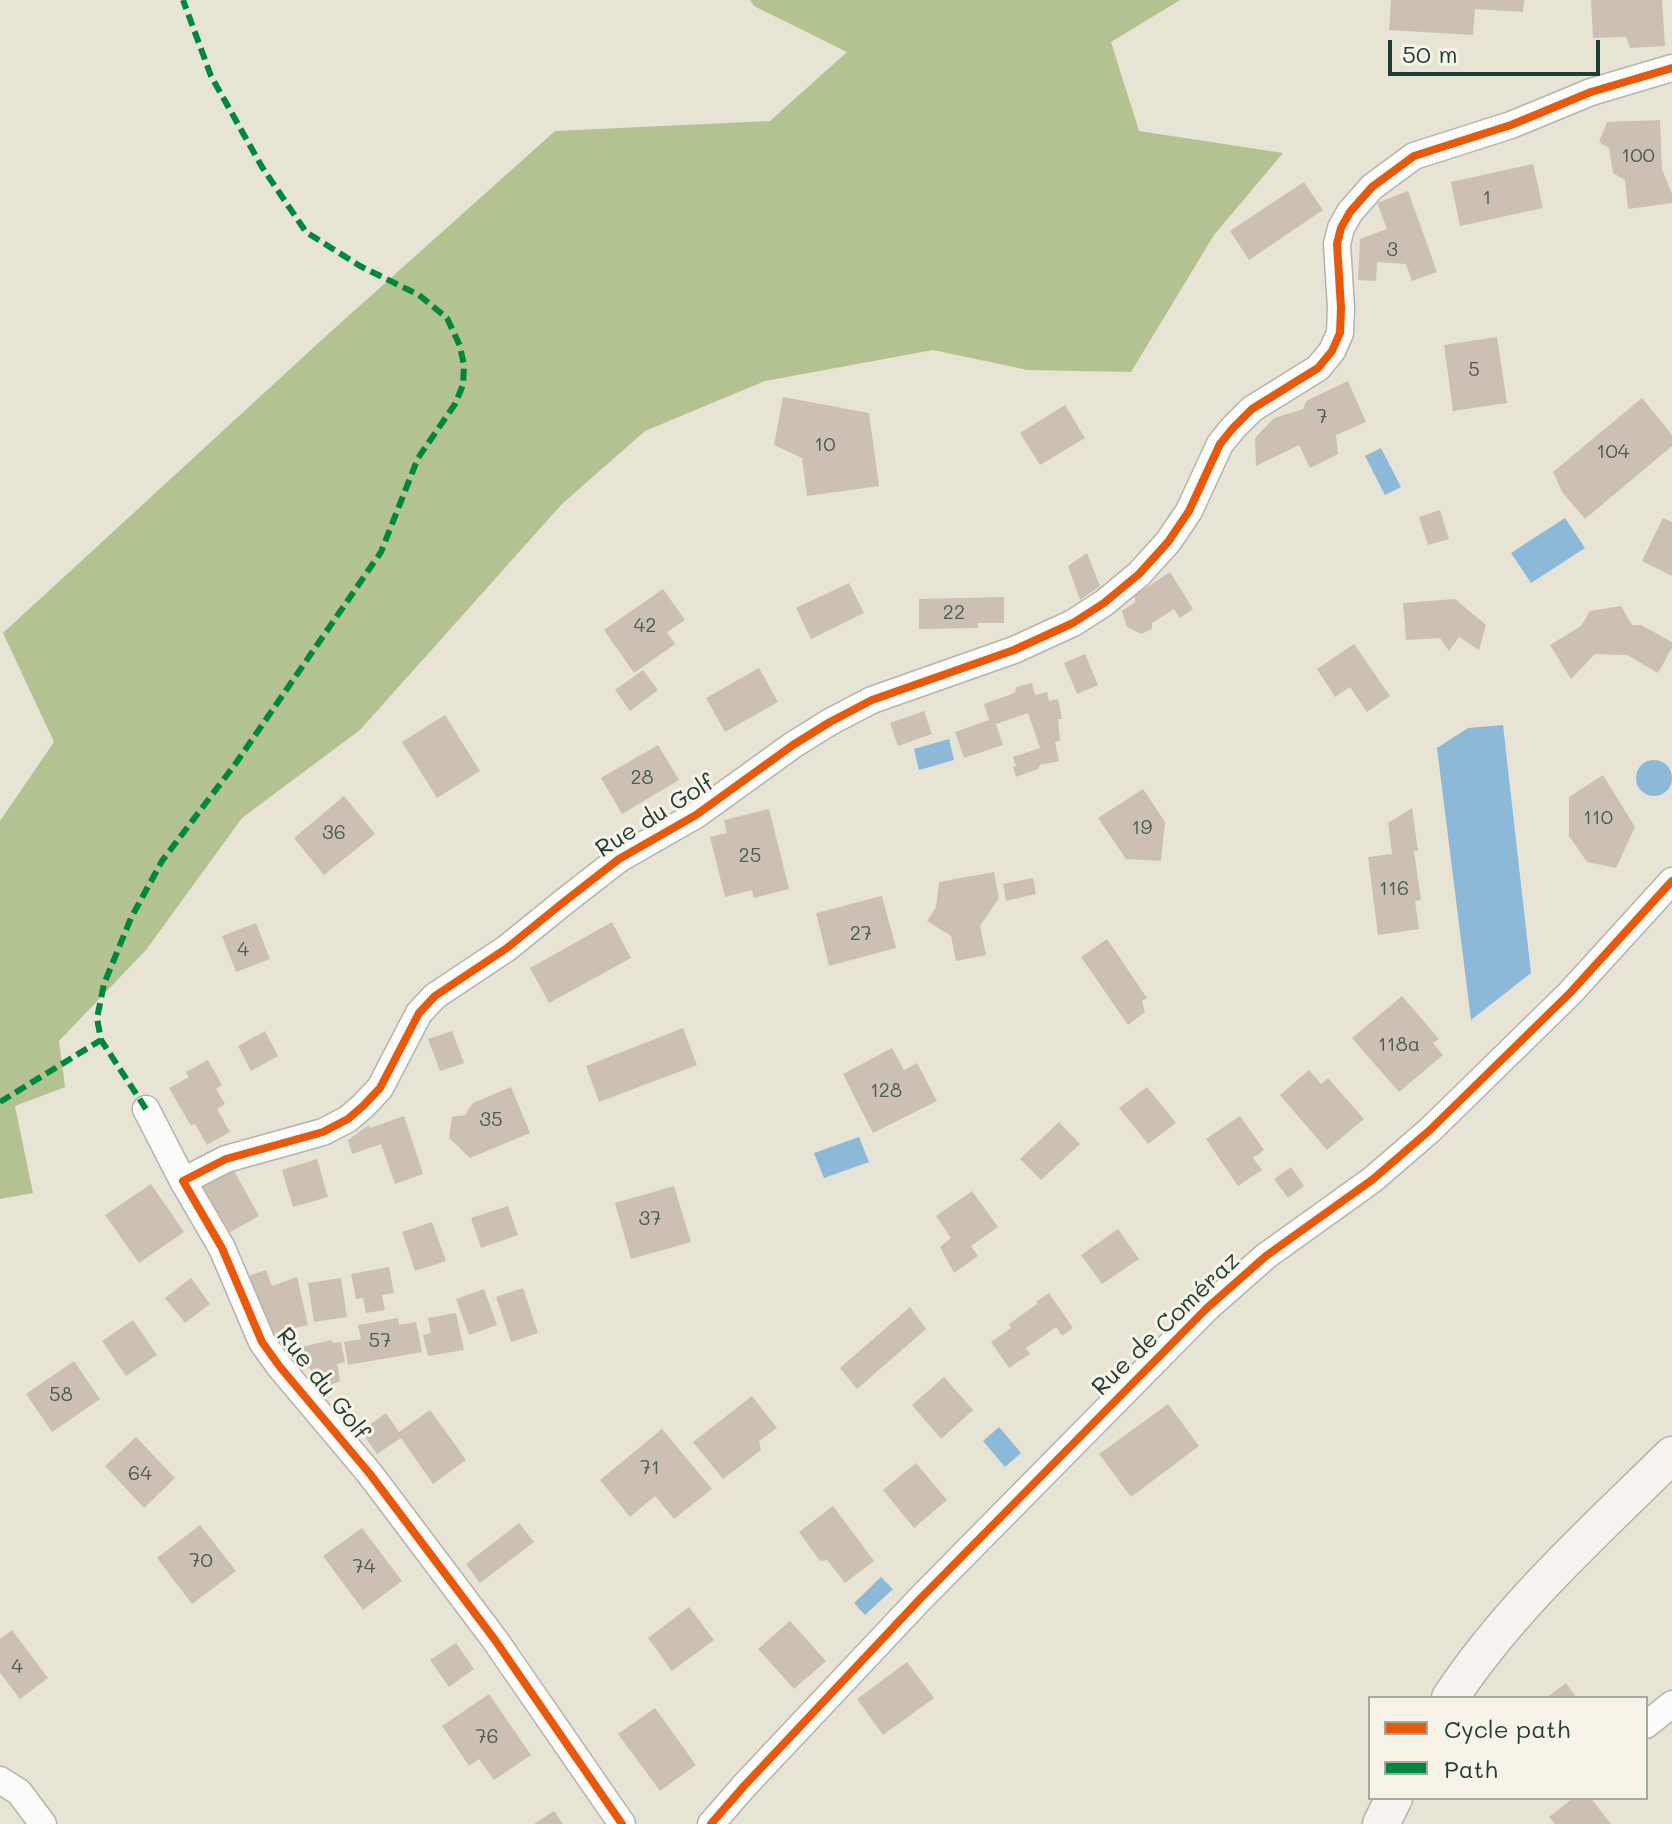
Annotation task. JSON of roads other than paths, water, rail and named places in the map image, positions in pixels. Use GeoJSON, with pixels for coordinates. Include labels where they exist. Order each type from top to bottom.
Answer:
{"type":"FeatureCollection","features":[{"type":"Feature","properties":{"kind":"street","name":"Rue du Golf"},"geometry":{"type":"LineString","coordinates":[[622,1824],[495,1640],[370,1474],[262,1342],[222,1248],[183,1181],[226,1159],[323,1132],[348,1119],[380,1088],[419,1013],[435,996],[507,948],[619,859],[709,807],[793,745],[884,695],[1014,650],[1073,623],[1104,603],[1139,574],[1168,542],[1189,511],[1220,444],[1233,428],[1252,409],[1318,368],[1332,351],[1340,333],[1337,244],[1350,212],[1372,187],[1414,156],[1511,125],[1591,92],[1672,68]]}},
{"type":"Feature","properties":{"kind":"street","name":"Rue de Coméraz"},"geometry":{"type":"LineString","coordinates":[[711,1824],[928,1591],[1200,1315],[1257,1264],[1372,1180],[1430,1130],[1570,993],[1672,881]]}},
{"type":"Feature","properties":{"kind":"street"},"geometry":{"type":"LineString","coordinates":[[146,1109],[183,1181]]}},
{"type":"Feature","properties":{"kind":"street"},"geometry":{"type":"LineString","coordinates":[[1451,1696],[1523,1604],[1672,1455]]}},
{"type":"Feature","properties":{"kind":"street"},"geometry":{"type":"LineString","coordinates":[[1648,1723],[1672,1704]]}},
{"type":"Feature","properties":{"kind":"street"},"geometry":{"type":"LineString","coordinates":[[0,1780],[19,1792],[43,1824]]}},
{"type":"Feature","properties":{"kind":"street"},"geometry":{"type":"LineString","coordinates":[[1381,1824],[1393,1800]]}},
{"type":"Feature","properties":{"kind":"water"},"geometry":{"type":"Polygon","coordinates":[[[1381,448],[1401,487],[1385,495],[1365,456],[1381,448]]]}},
{"type":"Feature","properties":{"kind":"water"},"geometry":{"type":"Polygon","coordinates":[[[1565,518],[1585,548],[1531,583],[1511,553],[1565,518]]]}},
{"type":"Feature","properties":{"kind":"water"},"geometry":{"type":"Polygon","coordinates":[[[1503,725],[1531,973],[1471,1020],[1437,748],[1468,728],[1503,725]]]}},
{"type":"Feature","properties":{"kind":"water"},"geometry":{"type":"Polygon","coordinates":[[[949,739],[954,760],[919,770],[914,749],[949,739]]]}},
{"type":"Feature","properties":{"kind":"water"},"geometry":{"type":"Polygon","coordinates":[[[1654,760],[1667,765],[1672,778],[1667,791],[1654,796],[1641,791],[1636,778],[1641,765],[1654,760]]]}},
{"type":"Feature","properties":{"kind":"water"},"geometry":{"type":"Polygon","coordinates":[[[859,1137],[869,1162],[824,1178],[814,1153],[859,1137]]]}},
{"type":"Feature","properties":{"kind":"water"},"geometry":{"type":"Polygon","coordinates":[[[999,1427],[1021,1453],[1005,1467],[983,1441],[999,1427]]]}},
{"type":"Feature","properties":{"kind":"water"},"geometry":{"type":"Polygon","coordinates":[[[881,1577],[893,1589],[865,1615],[854,1603],[881,1577]]]}}]}
